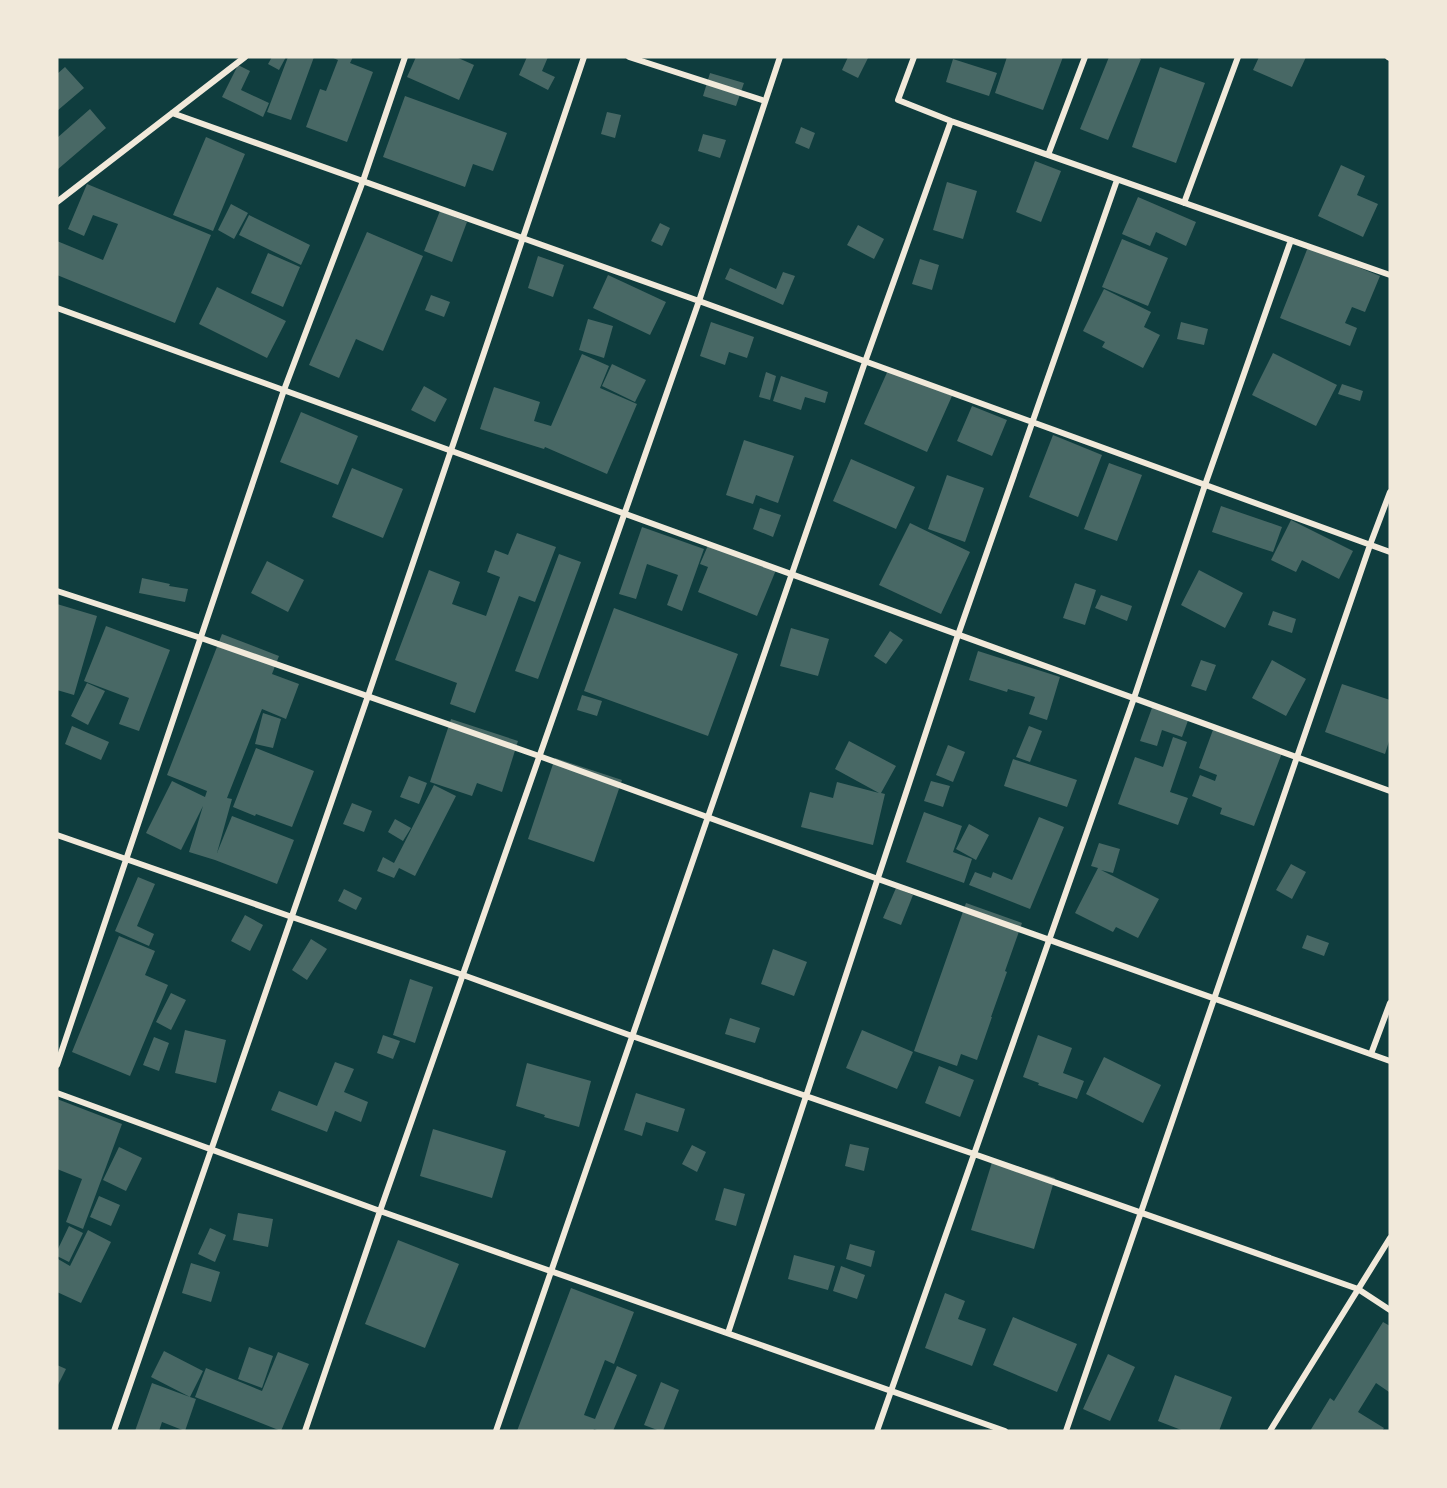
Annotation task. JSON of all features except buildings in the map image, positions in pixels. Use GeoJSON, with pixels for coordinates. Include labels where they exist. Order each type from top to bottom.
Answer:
{"type":"FeatureCollection","features":[{"type":"Feature","properties":{"kind":"street"},"geometry":{"type":"LineString","coordinates":[[57,202],[245,57]]}},
{"type":"Feature","properties":{"kind":"street"},"geometry":{"type":"LineString","coordinates":[[57,1065],[284,390],[363,181],[405,57]]}},
{"type":"Feature","properties":{"kind":"street"},"geometry":{"type":"LineString","coordinates":[[114,1431],[452,451],[584,57]]}},
{"type":"Feature","properties":{"kind":"street"},"geometry":{"type":"LineString","coordinates":[[629,57],[765,101]]}},
{"type":"Feature","properties":{"kind":"street"},"geometry":{"type":"LineString","coordinates":[[305,1431],[380,1210],[699,301],[780,57]]}},
{"type":"Feature","properties":{"kind":"street"},"geometry":{"type":"LineString","coordinates":[[914,57],[898,100],[951,121],[1390,275]]}},
{"type":"Feature","properties":{"kind":"street"},"geometry":{"type":"LineString","coordinates":[[1048,155],[1085,57]]}},
{"type":"Feature","properties":{"kind":"street"},"geometry":{"type":"LineString","coordinates":[[1184,203],[1238,57]]}},
{"type":"Feature","properties":{"kind":"street"},"geometry":{"type":"LineString","coordinates":[[172,113],[699,301],[1390,552]]}},
{"type":"Feature","properties":{"kind":"street"},"geometry":{"type":"LineString","coordinates":[[496,1431],[865,362],[951,121]]}},
{"type":"Feature","properties":{"kind":"street"},"geometry":{"type":"LineString","coordinates":[[728,1333],[958,634],[1117,180]]}},
{"type":"Feature","properties":{"kind":"street"},"geometry":{"type":"LineString","coordinates":[[877,1431],[1134,698],[1290,240]]}},
{"type":"Feature","properties":{"kind":"street"},"geometry":{"type":"LineString","coordinates":[[57,308],[1390,791]]}},
{"type":"Feature","properties":{"kind":"street"},"geometry":{"type":"LineString","coordinates":[[1066,1431],[1390,492]]}},
{"type":"Feature","properties":{"kind":"street"},"geometry":{"type":"LineString","coordinates":[[57,591],[201,638],[539,756],[1390,1061]]}},
{"type":"Feature","properties":{"kind":"street"},"geometry":{"type":"LineString","coordinates":[[57,836],[463,975],[1358,1289],[1390,1310]]}},
{"type":"Feature","properties":{"kind":"street"},"geometry":{"type":"LineString","coordinates":[[1371,1054],[1390,1003]]}},
{"type":"Feature","properties":{"kind":"street"},"geometry":{"type":"LineString","coordinates":[[57,1093],[1005,1431]]}},
{"type":"Feature","properties":{"kind":"street"},"geometry":{"type":"LineString","coordinates":[[1270,1431],[1390,1238]]}}]}
